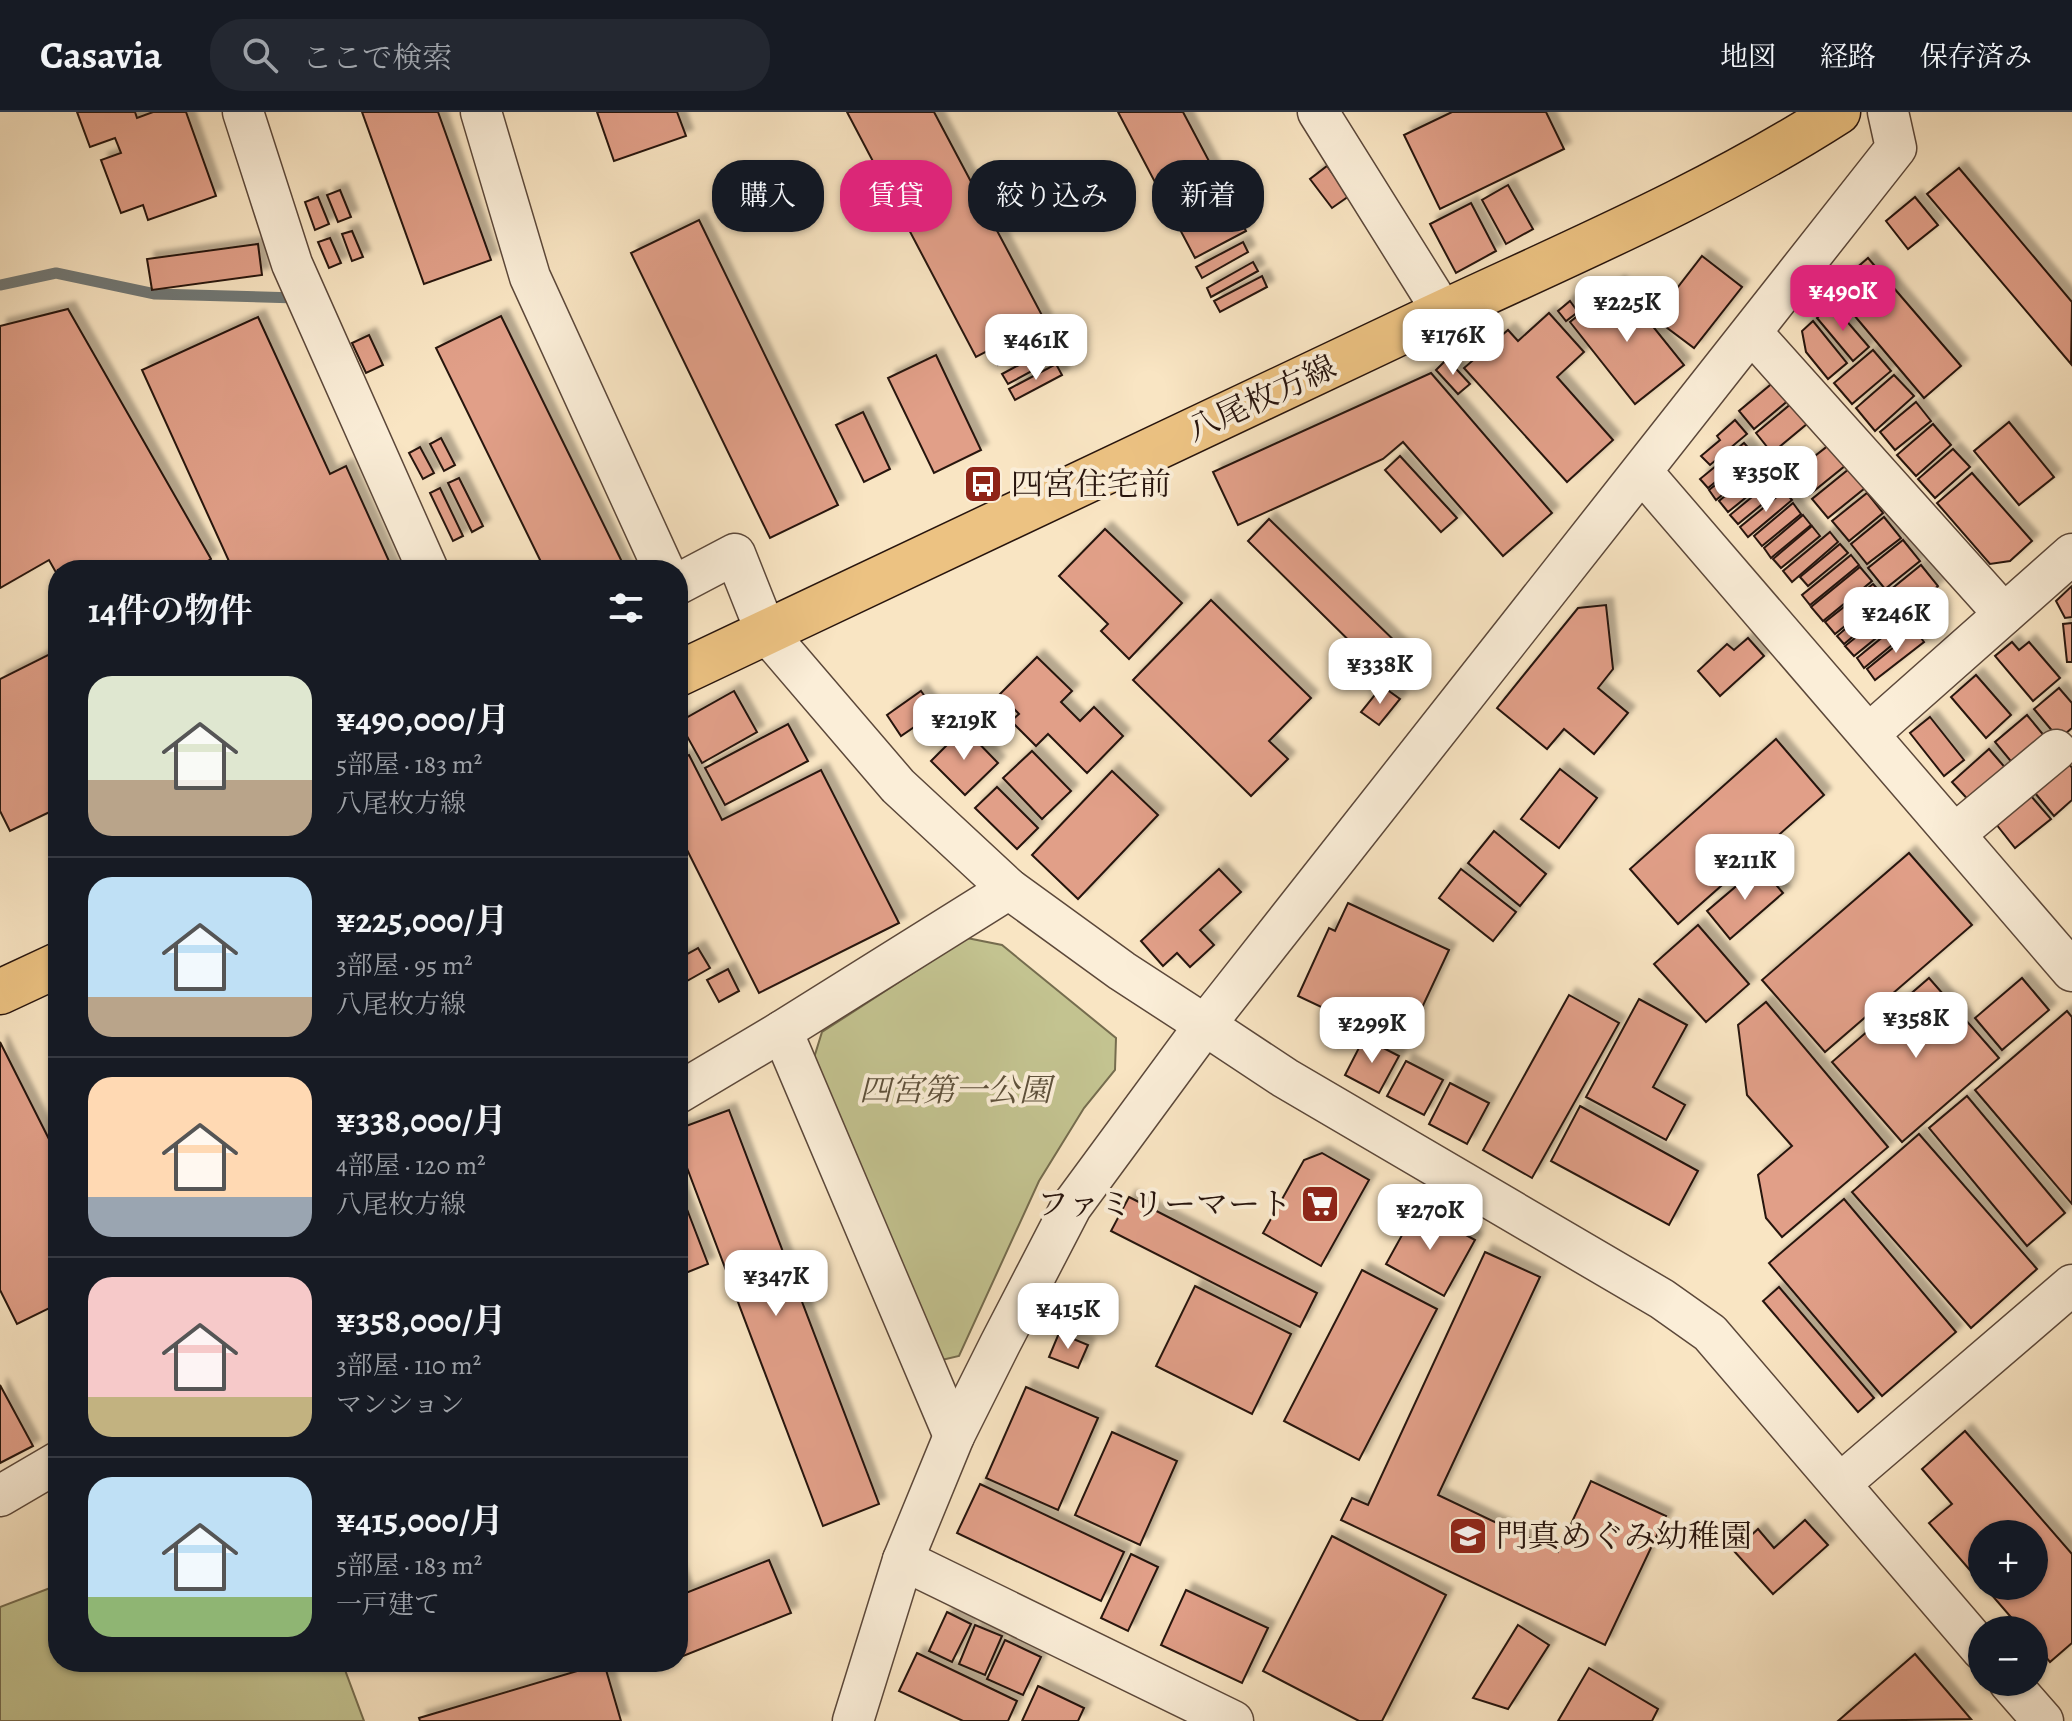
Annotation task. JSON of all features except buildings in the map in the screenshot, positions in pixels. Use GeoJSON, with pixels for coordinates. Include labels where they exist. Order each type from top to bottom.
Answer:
{"type":"FeatureCollection","features":[{"type":"Feature","properties":{"kind":"main road","name":"八尾枚方線"},"geometry":{"type":"LineString","coordinates":[[688,669],[1663,211],[1804,134],[1838,112]]}},
{"type":"Feature","properties":{"kind":"main road"},"geometry":{"type":"LineString","coordinates":[[0,992],[48,970]]}},
{"type":"Feature","properties":{"kind":"street"},"geometry":{"type":"LineString","coordinates":[[243,112],[292,264],[424,560]]}},
{"type":"Feature","properties":{"kind":"street"},"geometry":{"type":"LineString","coordinates":[[481,112],[530,277],[659,560]]}},
{"type":"Feature","properties":{"kind":"street"},"geometry":{"type":"LineString","coordinates":[[1318,112],[1443,312]]}},
{"type":"Feature","properties":{"kind":"street"},"geometry":{"type":"LineString","coordinates":[[853,1721],[903,1560],[954,1436],[1071,1207],[1205,1025],[1643,473],[1896,148],[1888,112]]}},
{"type":"Feature","properties":{"kind":"street"},"geometry":{"type":"LineString","coordinates":[[1752,333],[2004,614]]}},
{"type":"Feature","properties":{"kind":"street"},"geometry":{"type":"LineString","coordinates":[[1643,473],[2072,971]]}},
{"type":"Feature","properties":{"kind":"street"},"geometry":{"type":"LineString","coordinates":[[688,579],[735,554],[766,632],[898,786],[1009,889],[1122,971],[1285,1078],[1662,1299],[1710,1333],[1968,1634]]}},
{"type":"Feature","properties":{"kind":"street"},"geometry":{"type":"LineString","coordinates":[[1870,733],[2071,557]]}},
{"type":"Feature","properties":{"kind":"street"},"geometry":{"type":"LineString","coordinates":[[1955,834],[2056,750]]}},
{"type":"Feature","properties":{"kind":"street"},"geometry":{"type":"LineString","coordinates":[[688,1087],[1009,889]]}},
{"type":"Feature","properties":{"kind":"street"},"geometry":{"type":"LineString","coordinates":[[782,1031],[954,1436]]}},
{"type":"Feature","properties":{"kind":"street"},"geometry":{"type":"LineString","coordinates":[[1840,1484],[2072,1285]]}},
{"type":"Feature","properties":{"kind":"street"},"geometry":{"type":"LineString","coordinates":[[0,1496],[48,1468]]}},
{"type":"Feature","properties":{"kind":"street"},"geometry":{"type":"LineString","coordinates":[[903,1560],[1233,1721]]}},
{"type":"Feature","properties":{"kind":"street"},"geometry":{"type":"LineString","coordinates":[[2021,1696],[2043,1721]]}},
{"type":"Feature","properties":{"kind":"green space","name":"四宮第一公園"},"geometry":{"type":"Polygon","coordinates":[[[967,938],[1002,945],[1116,1038],[1115,1070],[1084,1108],[1039,1181],[959,1356],[933,1362],[813,1061],[822,1032],[967,938]]]}},
{"type":"Feature","properties":{"kind":"green space"},"geometry":{"type":"Polygon","coordinates":[[[48,1589],[48,1672],[346,1672],[364,1721],[0,1721],[0,1607],[48,1589]]]}},
{"type":"Feature","properties":{"kind":"waterway"},"geometry":{"type":"LineString","coordinates":[[0,285],[56,273],[155,294],[297,298]]}},
{"type":"Feature","properties":{"kind":"place","name":"四宮住宅前"},"geometry":{"type":"Point","coordinates":[983,484]}},
{"type":"Feature","properties":{"kind":"place","name":"ファミリーマート"},"geometry":{"type":"Point","coordinates":[1320,1204]}},
{"type":"Feature","properties":{"kind":"place","name":"門真めぐみ幼稚園"},"geometry":{"type":"Point","coordinates":[1468,1536]}}]}
